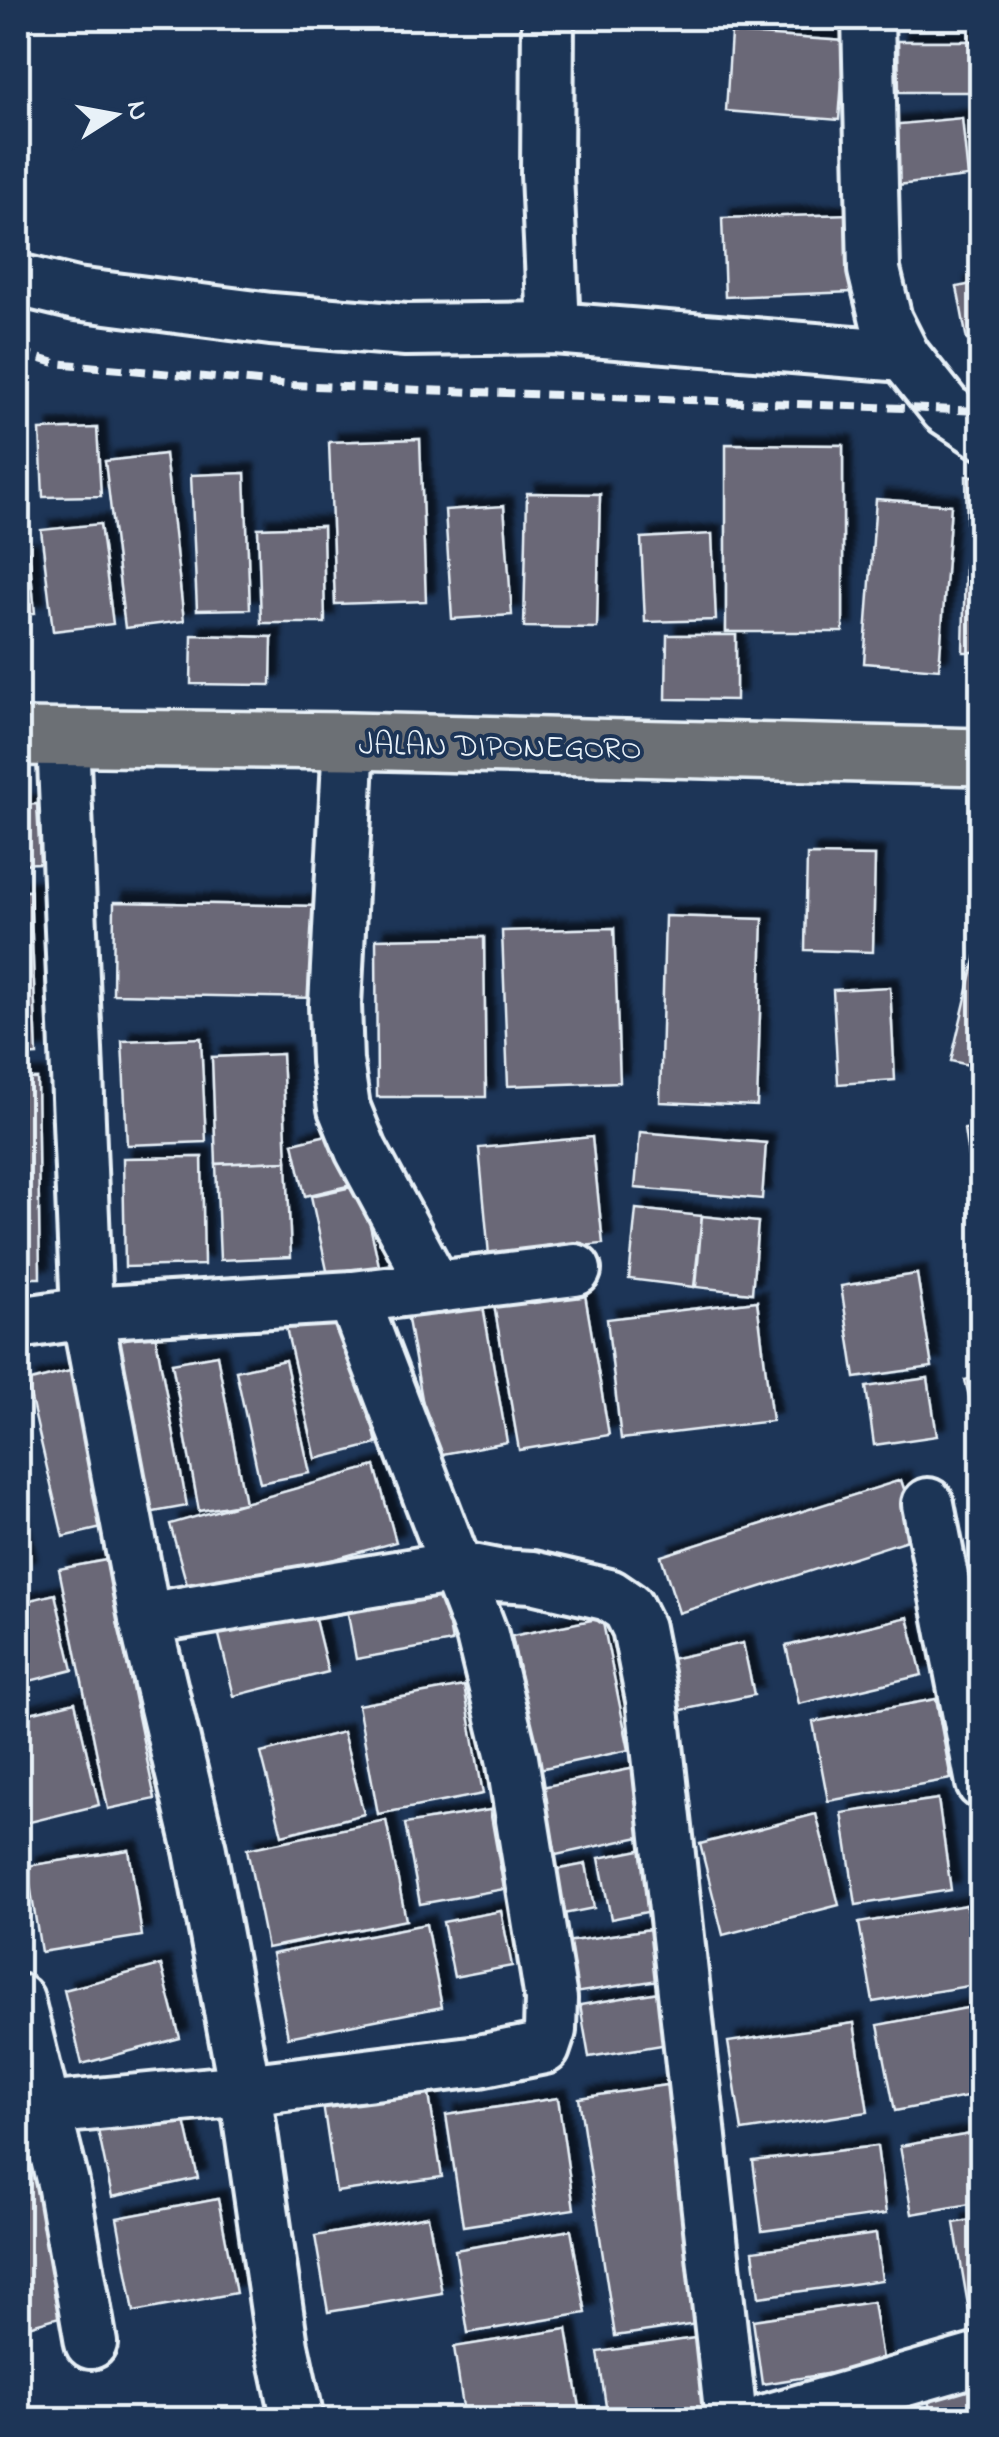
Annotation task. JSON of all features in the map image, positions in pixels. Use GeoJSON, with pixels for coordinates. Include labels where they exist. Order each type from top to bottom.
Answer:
{"type":"FeatureCollection","features":[{"type":"Feature","properties":{"kind":"main road","name":"JALAN DIPONEGORO"},"geometry":{"type":"LineString","coordinates":[[40,738],[349,741],[982,757]]}},
{"type":"Feature","properties":{"kind":"street"},"geometry":{"type":"LineString","coordinates":[[548,18],[547,174],[554,328]]}},
{"type":"Feature","properties":{"kind":"street"},"geometry":{"type":"LineString","coordinates":[[868,18],[874,270],[886,320],[904,356],[946,409],[982,433]]}},
{"type":"Feature","properties":{"kind":"street"},"geometry":{"type":"LineString","coordinates":[[18,280],[76,294],[272,319],[406,330],[554,328],[904,356]]}},
{"type":"Feature","properties":{"kind":"street"},"geometry":{"type":"LineString","coordinates":[[40,738],[87,1312],[144,1619],[200,1850],[245,2090],[282,2346],[298,2420]]}},
{"type":"Feature","properties":{"kind":"street"},"geometry":{"type":"LineString","coordinates":[[349,741],[335,1005],[344,1108],[361,1150],[436,1286]]}},
{"type":"Feature","properties":{"kind":"street"},"geometry":{"type":"LineString","coordinates":[[18,1323],[87,1312],[352,1296],[575,1270]]}},
{"type":"Feature","properties":{"kind":"street"},"geometry":{"type":"LineString","coordinates":[[44,2109],[245,2090],[479,2061],[544,2048],[550,2030],[551,1999],[512,1758],[482,1636],[352,1296]]}},
{"type":"Feature","properties":{"kind":"street"},"geometry":{"type":"LineString","coordinates":[[928,1504],[969,1646],[982,1783]]}},
{"type":"Feature","properties":{"kind":"street"},"geometry":{"type":"LineString","coordinates":[[144,1619],[456,1567],[532,1577],[609,1595],[628,1608],[638,1628],[652,1700],[731,2420]]}},
{"type":"Feature","properties":{"kind":"street"},"geometry":{"type":"LineString","coordinates":[[18,2000],[63,2183],[92,2342]]}},
{"type":"Feature","properties":{"kind":"street"},"geometry":{"type":"LineString","coordinates":[[767,2420],[982,2358]]}},
{"type":"Feature","properties":{"kind":"building"},"geometry":{"type":"Polygon","coordinates":[[[891,18],[970,18],[970,24],[890,23],[891,18]]]}},
{"type":"Feature","properties":{"kind":"building"},"geometry":{"type":"Polygon","coordinates":[[[731,33],[845,41],[839,120],[726,111],[731,33]]]}},
{"type":"Feature","properties":{"kind":"building"},"geometry":{"type":"Polygon","coordinates":[[[898,41],[977,41],[977,92],[899,92],[898,41]]]}},
{"type":"Feature","properties":{"kind":"building"},"geometry":{"type":"Polygon","coordinates":[[[962,118],[968,177],[897,185],[890,125],[962,118]]]}},
{"type":"Feature","properties":{"kind":"building"},"geometry":{"type":"Polygon","coordinates":[[[850,214],[853,292],[725,297],[722,218],[850,214]]]}},
{"type":"Feature","properties":{"kind":"building"},"geometry":{"type":"Polygon","coordinates":[[[982,282],[982,338],[967,340],[957,287],[982,282]]]}},
{"type":"Feature","properties":{"kind":"building"},"geometry":{"type":"Polygon","coordinates":[[[97,428],[101,496],[43,497],[40,430],[97,428]]]}},
{"type":"Feature","properties":{"kind":"building"},"geometry":{"type":"Polygon","coordinates":[[[420,439],[426,601],[335,604],[329,442],[420,439]]]}},
{"type":"Feature","properties":{"kind":"building"},"geometry":{"type":"Polygon","coordinates":[[[726,444],[843,445],[843,632],[726,632],[726,444]]]}},
{"type":"Feature","properties":{"kind":"building"},"geometry":{"type":"Polygon","coordinates":[[[165,454],[184,621],[125,628],[105,461],[165,454]]]}},
{"type":"Feature","properties":{"kind":"building"},"geometry":{"type":"Polygon","coordinates":[[[245,473],[250,609],[197,610],[191,475],[245,473]]]}},
{"type":"Feature","properties":{"kind":"building"},"geometry":{"type":"Polygon","coordinates":[[[966,476],[982,476],[982,537],[967,537],[966,476]]]}},
{"type":"Feature","properties":{"kind":"building"},"geometry":{"type":"Polygon","coordinates":[[[527,493],[600,494],[597,628],[524,627],[527,493]]]}},
{"type":"Feature","properties":{"kind":"building"},"geometry":{"type":"Polygon","coordinates":[[[876,499],[951,505],[939,669],[864,663],[876,499]]]}},
{"type":"Feature","properties":{"kind":"building"},"geometry":{"type":"Polygon","coordinates":[[[504,506],[512,615],[452,619],[445,510],[504,506]]]}},
{"type":"Feature","properties":{"kind":"building"},"geometry":{"type":"Polygon","coordinates":[[[100,524],[113,624],[53,631],[41,530],[100,524]]]}},
{"type":"Feature","properties":{"kind":"building"},"geometry":{"type":"Polygon","coordinates":[[[323,526],[325,623],[261,623],[258,528],[323,526]]]}},
{"type":"Feature","properties":{"kind":"building"},"geometry":{"type":"Polygon","coordinates":[[[712,534],[716,620],[645,622],[641,538],[712,534]]]}},
{"type":"Feature","properties":{"kind":"building"},"geometry":{"type":"Polygon","coordinates":[[[29,552],[35,613],[18,615],[18,554],[29,552]]]}},
{"type":"Feature","properties":{"kind":"building"},"geometry":{"type":"Polygon","coordinates":[[[965,564],[982,565],[982,652],[963,652],[965,564]]]}},
{"type":"Feature","properties":{"kind":"building"},"geometry":{"type":"Polygon","coordinates":[[[192,635],[272,637],[271,685],[191,684],[192,635]]]}},
{"type":"Feature","properties":{"kind":"building"},"geometry":{"type":"Polygon","coordinates":[[[667,635],[736,635],[736,700],[666,699],[667,635]]]}},
{"type":"Feature","properties":{"kind":"building"},"geometry":{"type":"Polygon","coordinates":[[[37,804],[40,863],[18,864],[18,805],[37,804]]]}},
{"type":"Feature","properties":{"kind":"building"},"geometry":{"type":"Polygon","coordinates":[[[807,855],[875,856],[873,952],[805,950],[807,855]]]}},
{"type":"Feature","properties":{"kind":"building"},"geometry":{"type":"Polygon","coordinates":[[[18,891],[30,891],[37,1055],[18,1056],[18,891]]]}},
{"type":"Feature","properties":{"kind":"building"},"geometry":{"type":"Polygon","coordinates":[[[114,902],[319,906],[318,998],[113,994],[114,902]]]}},
{"type":"Feature","properties":{"kind":"building"},"geometry":{"type":"Polygon","coordinates":[[[665,916],[763,919],[757,1106],[660,1102],[665,916]]]}},
{"type":"Feature","properties":{"kind":"building"},"geometry":{"type":"Polygon","coordinates":[[[614,928],[620,1082],[508,1086],[502,931],[614,928]]]}},
{"type":"Feature","properties":{"kind":"building"},"geometry":{"type":"Polygon","coordinates":[[[982,930],[982,1068],[951,1061],[982,930]]]}},
{"type":"Feature","properties":{"kind":"building"},"geometry":{"type":"Polygon","coordinates":[[[484,937],[486,1097],[377,1097],[376,939],[484,937]]]}},
{"type":"Feature","properties":{"kind":"building"},"geometry":{"type":"Polygon","coordinates":[[[890,987],[895,1080],[838,1084],[833,990],[890,987]]]}},
{"type":"Feature","properties":{"kind":"building"},"geometry":{"type":"Polygon","coordinates":[[[201,1038],[206,1142],[127,1145],[122,1041],[201,1038]]]}},
{"type":"Feature","properties":{"kind":"building"},"geometry":{"type":"Polygon","coordinates":[[[282,1054],[287,1161],[216,1164],[212,1057],[282,1054]]]}},
{"type":"Feature","properties":{"kind":"building"},"geometry":{"type":"Polygon","coordinates":[[[18,1079],[37,1079],[40,1278],[18,1278],[18,1079]]]}},
{"type":"Feature","properties":{"kind":"building"},"geometry":{"type":"Polygon","coordinates":[[[982,1127],[982,1195],[974,1196],[964,1129],[982,1127]]]}},
{"type":"Feature","properties":{"kind":"building"},"geometry":{"type":"Polygon","coordinates":[[[344,1131],[356,1184],[305,1196],[293,1143],[344,1131]]]}},
{"type":"Feature","properties":{"kind":"building"},"geometry":{"type":"Polygon","coordinates":[[[640,1132],[766,1143],[762,1199],[635,1188],[640,1132]]]}},
{"type":"Feature","properties":{"kind":"building"},"geometry":{"type":"Polygon","coordinates":[[[592,1137],[603,1244],[489,1255],[479,1148],[592,1137]]]}},
{"type":"Feature","properties":{"kind":"building"},"geometry":{"type":"Polygon","coordinates":[[[202,1157],[204,1265],[125,1267],[123,1158],[202,1157]]]}},
{"type":"Feature","properties":{"kind":"building"},"geometry":{"type":"Polygon","coordinates":[[[287,1161],[291,1257],[220,1260],[216,1164],[287,1161]]]}},
{"type":"Feature","properties":{"kind":"building"},"geometry":{"type":"Polygon","coordinates":[[[361,1185],[382,1279],[331,1289],[311,1196],[361,1185]]]}},
{"type":"Feature","properties":{"kind":"building"},"geometry":{"type":"Polygon","coordinates":[[[636,1209],[702,1216],[694,1287],[629,1279],[636,1209]]]}},
{"type":"Feature","properties":{"kind":"building"},"geometry":{"type":"Polygon","coordinates":[[[702,1216],[758,1222],[752,1293],[696,1287],[702,1216]]]}},
{"type":"Feature","properties":{"kind":"building"},"geometry":{"type":"Polygon","coordinates":[[[917,1274],[932,1367],[855,1378],[841,1286],[917,1274]]]}},
{"type":"Feature","properties":{"kind":"building"},"geometry":{"type":"Polygon","coordinates":[[[583,1283],[609,1435],[519,1450],[493,1299],[583,1283]]]}},
{"type":"Feature","properties":{"kind":"building"},"geometry":{"type":"Polygon","coordinates":[[[481,1295],[507,1442],[432,1456],[406,1308],[481,1295]]]}},
{"type":"Feature","properties":{"kind":"building"},"geometry":{"type":"Polygon","coordinates":[[[757,1301],[772,1421],[621,1439],[607,1319],[757,1301]]]}},
{"type":"Feature","properties":{"kind":"building"},"geometry":{"type":"Polygon","coordinates":[[[348,1314],[377,1444],[316,1459],[286,1328],[348,1314]]]}},
{"type":"Feature","properties":{"kind":"building"},"geometry":{"type":"Polygon","coordinates":[[[155,1333],[187,1506],[148,1513],[116,1341],[155,1333]]]}},
{"type":"Feature","properties":{"kind":"building"},"geometry":{"type":"Polygon","coordinates":[[[217,1355],[245,1503],[199,1511],[172,1363],[217,1355]]]}},
{"type":"Feature","properties":{"kind":"building"},"geometry":{"type":"Polygon","coordinates":[[[285,1360],[310,1473],[260,1483],[236,1371],[285,1360]]]}},
{"type":"Feature","properties":{"kind":"building"},"geometry":{"type":"Polygon","coordinates":[[[70,1371],[106,1527],[63,1537],[27,1382],[70,1371]]]}},
{"type":"Feature","properties":{"kind":"building"},"geometry":{"type":"Polygon","coordinates":[[[982,1376],[982,1449],[965,1380],[982,1376]]]}},
{"type":"Feature","properties":{"kind":"building"},"geometry":{"type":"Polygon","coordinates":[[[928,1378],[937,1436],[874,1445],[866,1387],[928,1378]]]}},
{"type":"Feature","properties":{"kind":"building"},"geometry":{"type":"Polygon","coordinates":[[[375,1466],[396,1542],[191,1599],[170,1524],[375,1466]]]}},
{"type":"Feature","properties":{"kind":"building"},"geometry":{"type":"Polygon","coordinates":[[[901,1480],[920,1536],[679,1613],[661,1556],[901,1480]]]}},
{"type":"Feature","properties":{"kind":"building"},"geometry":{"type":"Polygon","coordinates":[[[18,1525],[27,1569],[18,1571],[18,1525]]]}},
{"type":"Feature","properties":{"kind":"building"},"geometry":{"type":"Polygon","coordinates":[[[106,1560],[155,1799],[108,1809],[59,1569],[106,1560]]]}},
{"type":"Feature","properties":{"kind":"building"},"geometry":{"type":"Polygon","coordinates":[[[440,1575],[452,1642],[356,1659],[344,1592],[440,1575]]]}},
{"type":"Feature","properties":{"kind":"building"},"geometry":{"type":"Polygon","coordinates":[[[55,1594],[73,1670],[18,1684],[18,1603],[55,1594]]]}},
{"type":"Feature","properties":{"kind":"building"},"geometry":{"type":"Polygon","coordinates":[[[312,1607],[328,1672],[234,1696],[218,1631],[312,1607]]]}},
{"type":"Feature","properties":{"kind":"building"},"geometry":{"type":"Polygon","coordinates":[[[908,1617],[922,1675],[799,1704],[786,1646],[908,1617]]]}},
{"type":"Feature","properties":{"kind":"building"},"geometry":{"type":"Polygon","coordinates":[[[602,1618],[629,1750],[539,1769],[512,1636],[602,1618]]]}},
{"type":"Feature","properties":{"kind":"building"},"geometry":{"type":"Polygon","coordinates":[[[743,1643],[754,1695],[677,1711],[666,1660],[743,1643]]]}},
{"type":"Feature","properties":{"kind":"building"},"geometry":{"type":"Polygon","coordinates":[[[464,1686],[483,1794],[378,1814],[358,1705],[464,1686]]]}},
{"type":"Feature","properties":{"kind":"building"},"geometry":{"type":"Polygon","coordinates":[[[936,1699],[951,1779],[828,1801],[813,1722],[936,1699]]]}},
{"type":"Feature","properties":{"kind":"building"},"geometry":{"type":"Polygon","coordinates":[[[75,1702],[99,1805],[18,1825],[18,1716],[75,1702]]]}},
{"type":"Feature","properties":{"kind":"building"},"geometry":{"type":"Polygon","coordinates":[[[343,1732],[364,1814],[282,1835],[261,1753],[343,1732]]]}},
{"type":"Feature","properties":{"kind":"building"},"geometry":{"type":"Polygon","coordinates":[[[640,1767],[654,1834],[556,1855],[542,1787],[640,1767]]]}},
{"type":"Feature","properties":{"kind":"building"},"geometry":{"type":"Polygon","coordinates":[[[938,1799],[951,1890],[856,1905],[842,1813],[938,1799]]]}},
{"type":"Feature","properties":{"kind":"building"},"geometry":{"type":"Polygon","coordinates":[[[490,1810],[504,1889],[420,1904],[405,1824],[490,1810]]]}},
{"type":"Feature","properties":{"kind":"building"},"geometry":{"type":"Polygon","coordinates":[[[816,1814],[839,1905],[723,1935],[700,1844],[816,1814]]]}},
{"type":"Feature","properties":{"kind":"building"},"geometry":{"type":"Polygon","coordinates":[[[386,1820],[406,1920],[267,1948],[247,1849],[386,1820]]]}},
{"type":"Feature","properties":{"kind":"building"},"geometry":{"type":"Polygon","coordinates":[[[645,1849],[657,1910],[611,1919],[599,1858],[645,1849]]]}},
{"type":"Feature","properties":{"kind":"building"},"geometry":{"type":"Polygon","coordinates":[[[129,1850],[142,1936],[41,1952],[27,1866],[129,1850]]]}},
{"type":"Feature","properties":{"kind":"building"},"geometry":{"type":"Polygon","coordinates":[[[586,1864],[594,1908],[548,1917],[539,1873],[586,1864]]]}},
{"type":"Feature","properties":{"kind":"building"},"geometry":{"type":"Polygon","coordinates":[[[966,1905],[980,1984],[873,2002],[859,1923],[966,1905]]]}},
{"type":"Feature","properties":{"kind":"building"},"geometry":{"type":"Polygon","coordinates":[[[501,1911],[512,1966],[454,1977],[443,1922],[501,1911]]]}},
{"type":"Feature","properties":{"kind":"building"},"geometry":{"type":"Polygon","coordinates":[[[426,1924],[442,2007],[288,2037],[272,1954],[426,1924]]]}},
{"type":"Feature","properties":{"kind":"building"},"geometry":{"type":"Polygon","coordinates":[[[657,1928],[665,1979],[574,1993],[566,1942],[657,1928]]]}},
{"type":"Feature","properties":{"kind":"building"},"geometry":{"type":"Polygon","coordinates":[[[161,1965],[180,2038],[82,2064],[64,1990],[161,1965]]]}},
{"type":"Feature","properties":{"kind":"building"},"geometry":{"type":"Polygon","coordinates":[[[671,1990],[680,2042],[589,2057],[580,2005],[671,1990]]]}},
{"type":"Feature","properties":{"kind":"building"},"geometry":{"type":"Polygon","coordinates":[[[982,2005],[982,2094],[895,2111],[878,2025],[982,2005]]]}},
{"type":"Feature","properties":{"kind":"building"},"geometry":{"type":"Polygon","coordinates":[[[854,2023],[868,2112],[742,2131],[728,2042],[854,2023]]]}},
{"type":"Feature","properties":{"kind":"building"},"geometry":{"type":"Polygon","coordinates":[[[427,2082],[442,2177],[336,2192],[322,2097],[427,2082]]]}},
{"type":"Feature","properties":{"kind":"building"},"geometry":{"type":"Polygon","coordinates":[[[673,2084],[710,2322],[615,2336],[579,2098],[673,2084]]]}},
{"type":"Feature","properties":{"kind":"building"},"geometry":{"type":"Polygon","coordinates":[[[558,2098],[574,2209],[463,2226],[446,2115],[558,2098]]]}},
{"type":"Feature","properties":{"kind":"building"},"geometry":{"type":"Polygon","coordinates":[[[183,2112],[198,2178],[112,2197],[98,2130],[183,2112]]]}},
{"type":"Feature","properties":{"kind":"building"},"geometry":{"type":"Polygon","coordinates":[[[982,2132],[982,2202],[912,2214],[900,2146],[982,2132]]]}},
{"type":"Feature","properties":{"kind":"building"},"geometry":{"type":"Polygon","coordinates":[[[877,2146],[886,2214],[762,2231],[753,2161],[877,2146]]]}},
{"type":"Feature","properties":{"kind":"building"},"geometry":{"type":"Polygon","coordinates":[[[30,2158],[73,2313],[18,2329],[18,2161],[30,2158]]]}},
{"type":"Feature","properties":{"kind":"building"},"geometry":{"type":"Polygon","coordinates":[[[218,2199],[236,2293],[134,2312],[117,2218],[218,2199]]]}},
{"type":"Feature","properties":{"kind":"building"},"geometry":{"type":"Polygon","coordinates":[[[428,2216],[442,2293],[328,2312],[315,2236],[428,2216]]]}},
{"type":"Feature","properties":{"kind":"building"},"geometry":{"type":"Polygon","coordinates":[[[982,2218],[982,2309],[969,2311],[954,2223],[982,2218]]]}},
{"type":"Feature","properties":{"kind":"building"},"geometry":{"type":"Polygon","coordinates":[[[571,2230],[586,2313],[468,2333],[455,2250],[571,2230]]]}},
{"type":"Feature","properties":{"kind":"building"},"geometry":{"type":"Polygon","coordinates":[[[876,2234],[882,2280],[759,2297],[753,2251],[876,2234]]]}},
{"type":"Feature","properties":{"kind":"building"},"geometry":{"type":"Polygon","coordinates":[[[873,2302],[883,2365],[762,2384],[753,2320],[873,2302]]]}},
{"type":"Feature","properties":{"kind":"building"},"geometry":{"type":"Polygon","coordinates":[[[567,2329],[582,2420],[465,2420],[454,2347],[567,2329]]]}},
{"type":"Feature","properties":{"kind":"building"},"geometry":{"type":"Polygon","coordinates":[[[702,2337],[714,2420],[608,2420],[598,2352],[702,2337]]]}},
{"type":"Feature","properties":{"kind":"building"},"geometry":{"type":"Polygon","coordinates":[[[982,2386],[982,2420],[932,2420],[927,2394],[982,2386]]]}},
{"type":"Feature","properties":{"kind":"railway"},"geometry":{"type":"LineString","coordinates":[[18,352],[55,363],[291,385],[982,411]]}}]}
